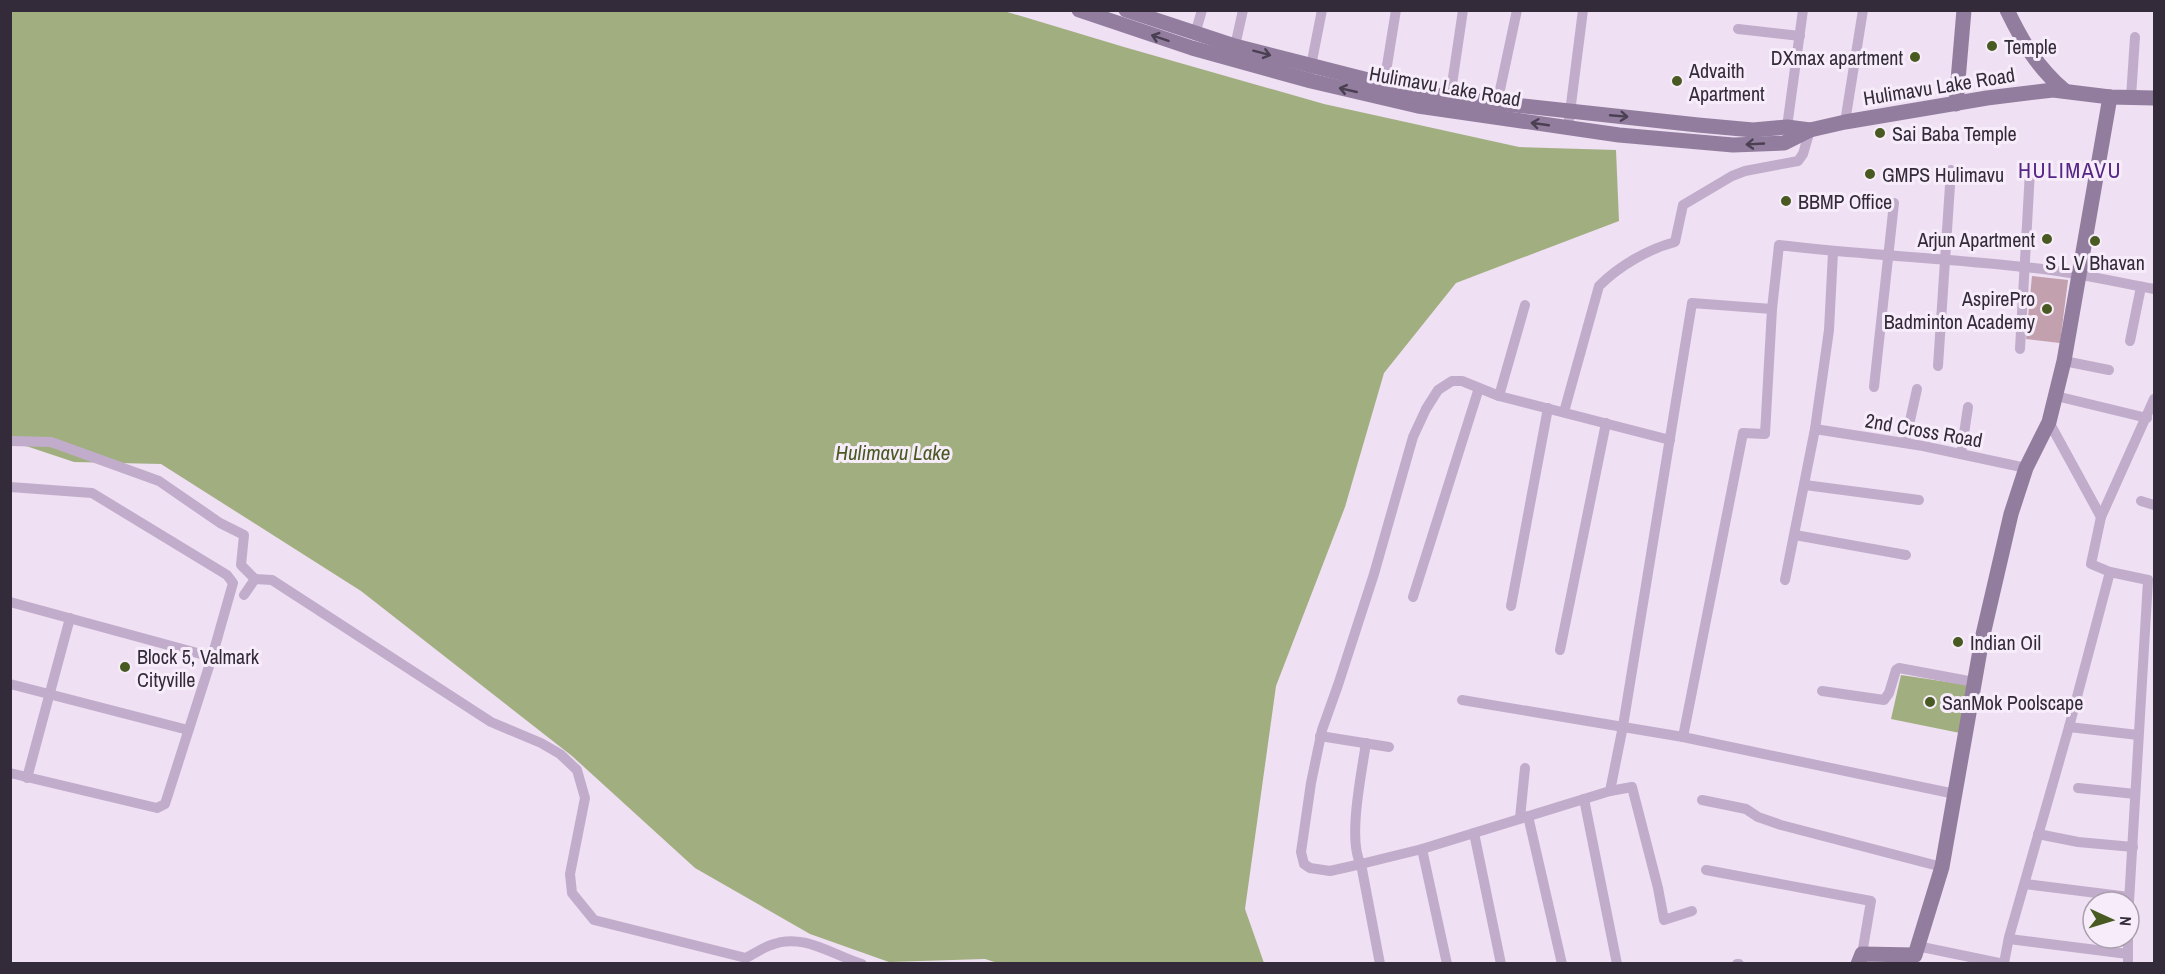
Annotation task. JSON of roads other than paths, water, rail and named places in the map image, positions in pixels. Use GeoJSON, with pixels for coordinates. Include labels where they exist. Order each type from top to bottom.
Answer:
{"type":"FeatureCollection","features":[{"type":"Feature","properties":{"kind":"main road","name":"Hulimavu Lake Road"},"geometry":{"type":"LineString","coordinates":[[1079,10],[1191,48],[1309,73],[1384,84],[1450,98],[1753,130],[1787,127],[1810,130]]}},
{"type":"Feature","properties":{"kind":"main road","name":"Hulimavu Lake Road"},"geometry":{"type":"LineString","coordinates":[[1126,10],[1309,73],[1418,106],[1619,135],[1733,145],[1784,143],[1810,130],[1845,122],[2053,90],[2110,97],[2154,98]]}},
{"type":"Feature","properties":{"kind":"main road"},"geometry":{"type":"LineString","coordinates":[[1956,104],[1964,10]]}},
{"type":"Feature","properties":{"kind":"main road"},"geometry":{"type":"LineString","coordinates":[[2007,10],[2022,42],[2044,73],[2065,91]]}},
{"type":"Feature","properties":{"kind":"main road"},"geometry":{"type":"LineString","coordinates":[[1860,959],[1915,955],[1942,867],[1982,639],[2011,514],[2026,468],[2049,422],[2064,361],[2081,275],[2110,97]]}},
{"type":"Feature","properties":{"kind":"street"},"geometry":{"type":"LineString","coordinates":[[1195,34],[1202,10]]}},
{"type":"Feature","properties":{"kind":"street"},"geometry":{"type":"LineString","coordinates":[[1235,46],[1243,10]]}},
{"type":"Feature","properties":{"kind":"street"},"geometry":{"type":"LineString","coordinates":[[1309,73],[1323,10]]}},
{"type":"Feature","properties":{"kind":"street"},"geometry":{"type":"LineString","coordinates":[[1384,84],[1396,10]]}},
{"type":"Feature","properties":{"kind":"street"},"geometry":{"type":"LineString","coordinates":[[1450,98],[1462,10]]}},
{"type":"Feature","properties":{"kind":"street"},"geometry":{"type":"LineString","coordinates":[[1497,104],[1517,10]]}},
{"type":"Feature","properties":{"kind":"street"},"geometry":{"type":"LineString","coordinates":[[1569,128],[1583,10]]}},
{"type":"Feature","properties":{"kind":"street"},"geometry":{"type":"LineString","coordinates":[[1787,127],[1803,10]]}},
{"type":"Feature","properties":{"kind":"street"},"geometry":{"type":"LineString","coordinates":[[1845,122],[1863,10]]}},
{"type":"Feature","properties":{"kind":"street"},"geometry":{"type":"LineString","coordinates":[[1738,29],[1800,36]]}},
{"type":"Feature","properties":{"kind":"street"},"geometry":{"type":"LineString","coordinates":[[2131,97],[2135,37]]}},
{"type":"Feature","properties":{"kind":"street"},"geometry":{"type":"LineString","coordinates":[[1564,412],[1599,286],[1613,271],[1664,245],[1675,242],[1683,205],[1716,184],[1745,171],[1798,161],[1803,154],[1810,130]]}},
{"type":"Feature","properties":{"kind":"street"},"geometry":{"type":"LineString","coordinates":[[1938,366],[1951,170]]}},
{"type":"Feature","properties":{"kind":"street"},"geometry":{"type":"LineString","coordinates":[[2020,349],[2030,171]]}},
{"type":"Feature","properties":{"kind":"street"},"geometry":{"type":"LineString","coordinates":[[1874,387],[1894,203]]}},
{"type":"Feature","properties":{"kind":"street"},"geometry":{"type":"LineString","coordinates":[[1683,737],[1743,433],[1765,434],[1772,309],[1779,245],[1833,252],[2026,267],[2154,289]]}},
{"type":"Feature","properties":{"kind":"street"},"geometry":{"type":"LineString","coordinates":[[1785,580],[1815,429],[1829,330],[1833,252]]}},
{"type":"Feature","properties":{"kind":"street"},"geometry":{"type":"LineString","coordinates":[[2130,341],[2141,287]]}},
{"type":"Feature","properties":{"kind":"street"},"geometry":{"type":"LineString","coordinates":[[1610,790],[1623,726],[1692,303],[1772,309]]}},
{"type":"Feature","properties":{"kind":"street"},"geometry":{"type":"LineString","coordinates":[[1499,396],[1525,305]]}},
{"type":"Feature","properties":{"kind":"street"},"geometry":{"type":"LineString","coordinates":[[2064,361],[2109,370]]}},
{"type":"Feature","properties":{"kind":"street"},"geometry":{"type":"LineString","coordinates":[[1670,440],[1499,396],[1462,381],[1445,384],[1438,390],[1426,409],[1413,438],[1374,574],[1320,736],[1301,852],[1304,864],[1310,868],[1330,871],[1422,849],[1610,790],[1632,787],[1664,920],[1692,911]]}},
{"type":"Feature","properties":{"kind":"street"},"geometry":{"type":"LineString","coordinates":[[1413,597],[1479,388]]}},
{"type":"Feature","properties":{"kind":"street"},"geometry":{"type":"LineString","coordinates":[[1905,443],[1917,389]]}},
{"type":"Feature","properties":{"kind":"street"},"geometry":{"type":"LineString","coordinates":[[2056,396],[2147,418]]}},
{"type":"Feature","properties":{"kind":"street"},"geometry":{"type":"LineString","coordinates":[[2130,890],[2148,580],[2110,572],[2091,564],[2101,517],[2154,399]]}},
{"type":"Feature","properties":{"kind":"street"},"geometry":{"type":"LineString","coordinates":[[1961,454],[1968,407]]}},
{"type":"Feature","properties":{"kind":"street"},"geometry":{"type":"LineString","coordinates":[[1511,606],[1548,408]]}},
{"type":"Feature","properties":{"kind":"street"},"geometry":{"type":"LineString","coordinates":[[2049,422],[2101,517]]}},
{"type":"Feature","properties":{"kind":"street"},"geometry":{"type":"LineString","coordinates":[[1560,650],[1606,423]]}},
{"type":"Feature","properties":{"kind":"street","name":"2nd Cross Road"},"geometry":{"type":"LineString","coordinates":[[1815,429],[1905,443],[2026,468]]}},
{"type":"Feature","properties":{"kind":"street"},"geometry":{"type":"LineString","coordinates":[[10,441],[51,442],[159,482],[220,523],[244,536],[241,565],[255,579],[272,580],[491,723],[541,743],[571,763],[578,770],[585,798],[570,874],[572,893],[594,920],[745,961],[771,945],[796,941],[806,942],[862,963]]}},
{"type":"Feature","properties":{"kind":"street"},"geometry":{"type":"LineString","coordinates":[[1804,485],[1919,500]]}},
{"type":"Feature","properties":{"kind":"street"},"geometry":{"type":"LineString","coordinates":[[10,487],[92,493],[231,579],[233,588],[168,800],[162,807],[157,808],[10,773]]}},
{"type":"Feature","properties":{"kind":"street"},"geometry":{"type":"LineString","coordinates":[[2141,501],[2154,505]]}},
{"type":"Feature","properties":{"kind":"street"},"geometry":{"type":"LineString","coordinates":[[1795,535],[1906,555]]}},
{"type":"Feature","properties":{"kind":"street"},"geometry":{"type":"LineString","coordinates":[[1917,946],[2004,963],[2110,572]]}},
{"type":"Feature","properties":{"kind":"street"},"geometry":{"type":"LineString","coordinates":[[244,595],[255,579]]}},
{"type":"Feature","properties":{"kind":"street"},"geometry":{"type":"LineString","coordinates":[[10,602],[212,657]]}},
{"type":"Feature","properties":{"kind":"street"},"geometry":{"type":"LineString","coordinates":[[27,778],[70,618]]}},
{"type":"Feature","properties":{"kind":"street"},"geometry":{"type":"LineString","coordinates":[[1821,691],[1884,700],[1896,670],[1899,668],[1974,682]]}},
{"type":"Feature","properties":{"kind":"street"},"geometry":{"type":"LineString","coordinates":[[10,684],[188,730]]}},
{"type":"Feature","properties":{"kind":"street"},"geometry":{"type":"LineString","coordinates":[[1462,700],[1683,737],[1954,794]]}},
{"type":"Feature","properties":{"kind":"street"},"geometry":{"type":"LineString","coordinates":[[2069,727],[2138,735]]}},
{"type":"Feature","properties":{"kind":"street"},"geometry":{"type":"LineString","coordinates":[[1320,736],[1389,747]]}},
{"type":"Feature","properties":{"kind":"street"},"geometry":{"type":"LineString","coordinates":[[1366,744],[1355,821],[1356,856],[1361,864],[1380,963]]}},
{"type":"Feature","properties":{"kind":"street"},"geometry":{"type":"LineString","coordinates":[[1526,768],[1524,817],[1562,963]]}},
{"type":"Feature","properties":{"kind":"street"},"geometry":{"type":"LineString","coordinates":[[2078,788],[2135,794]]}},
{"type":"Feature","properties":{"kind":"street"},"geometry":{"type":"LineString","coordinates":[[1584,799],[1617,963]]}},
{"type":"Feature","properties":{"kind":"street"},"geometry":{"type":"LineString","coordinates":[[1702,801],[1746,809],[1758,817],[1781,825],[1942,867]]}},
{"type":"Feature","properties":{"kind":"street"},"geometry":{"type":"LineString","coordinates":[[1474,833],[1501,963]]}},
{"type":"Feature","properties":{"kind":"street"},"geometry":{"type":"LineString","coordinates":[[2038,834],[2078,842],[2133,847]]}},
{"type":"Feature","properties":{"kind":"street"},"geometry":{"type":"LineString","coordinates":[[1422,849],[1447,963]]}},
{"type":"Feature","properties":{"kind":"street"},"geometry":{"type":"LineString","coordinates":[[1706,870],[1871,900],[1860,959]]}},
{"type":"Feature","properties":{"kind":"street"},"geometry":{"type":"LineString","coordinates":[[2025,884],[2081,893]]}},
{"type":"Feature","properties":{"kind":"street"},"geometry":{"type":"LineString","coordinates":[[2009,939],[2128,959]]}},
{"type":"Feature","properties":{"kind":"water","name":"Hulimavu Lake"},"geometry":{"type":"Polygon","coordinates":[[[11,11],[1004,11],[1324,104],[1519,147],[1616,150],[1619,221],[1456,283],[1384,373],[1345,507],[1276,686],[1245,909],[1264,963],[1001,964],[985,959],[889,962],[810,934],[695,868],[572,756],[361,591],[161,464],[74,462],[11,441],[11,11]]]}},
{"type":"Feature","properties":{"kind":"water","name":"SanMok Poolscape"},"geometry":{"type":"Polygon","coordinates":[[[1901,675],[1968,685],[1960,733],[1891,719],[1901,675]]]}},
{"type":"Feature","properties":{"kind":"place","name":"Temple"},"geometry":{"type":"Point","coordinates":[1992,46]}},
{"type":"Feature","properties":{"kind":"place","name":"DXmax apartment"},"geometry":{"type":"Point","coordinates":[1915,57]}},
{"type":"Feature","properties":{"kind":"place","name":"Advaith Apartment"},"geometry":{"type":"Point","coordinates":[1677,81]}},
{"type":"Feature","properties":{"kind":"place","name":"Sai Baba Temple"},"geometry":{"type":"Point","coordinates":[1880,133]}},
{"type":"Feature","properties":{"kind":"place","name":"GMPS Hulimavu"},"geometry":{"type":"Point","coordinates":[1870,174]}},
{"type":"Feature","properties":{"kind":"place","name":"BBMP Office"},"geometry":{"type":"Point","coordinates":[1786,201]}},
{"type":"Feature","properties":{"kind":"place","name":"Arjun Apartment"},"geometry":{"type":"Point","coordinates":[2047,239]}},
{"type":"Feature","properties":{"kind":"place","name":"S L V Bhavan"},"geometry":{"type":"Point","coordinates":[2095,241]}},
{"type":"Feature","properties":{"kind":"place","name":"AspirePro Badminton Academy"},"geometry":{"type":"Point","coordinates":[2047,309]}},
{"type":"Feature","properties":{"kind":"place","name":"Indian Oil"},"geometry":{"type":"Point","coordinates":[1958,642]}},
{"type":"Feature","properties":{"kind":"place","name":"Block 5, Valmark Cityville"},"geometry":{"type":"Point","coordinates":[125,667]}},
{"type":"Feature","properties":{"kind":"place","name":"SanMok Poolscape"},"geometry":{"type":"Point","coordinates":[1930,702]}},
{"type":"Feature","properties":{"kind":"district","name":"HULIMAVU"},"geometry":{"type":"Point","coordinates":[2070,170]}}]}
